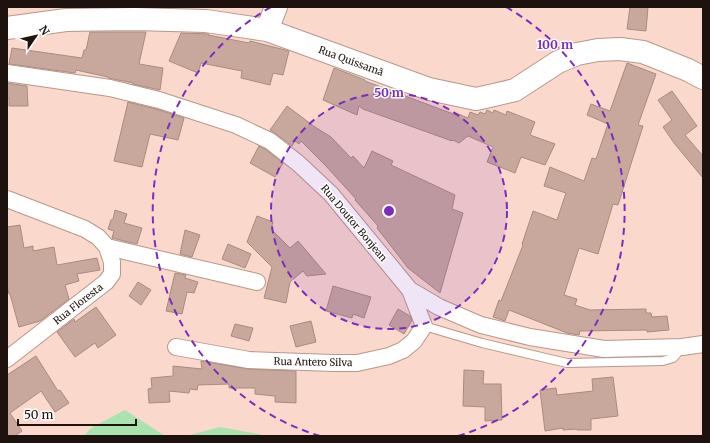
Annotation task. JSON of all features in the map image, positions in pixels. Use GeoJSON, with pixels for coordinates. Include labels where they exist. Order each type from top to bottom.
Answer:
{"type":"FeatureCollection","features":[{"type":"Feature","properties":{"kind":"street"},"geometry":{"type":"LineString","coordinates":[[267,30],[276,7]]}},
{"type":"Feature","properties":{"kind":"street","name":"Rua Quissamã"},"geometry":{"type":"LineString","coordinates":[[7,28],[66,20],[135,19],[206,22],[267,30],[430,90],[476,99],[515,90],[558,62],[577,54],[598,50],[620,49],[643,52],[688,70],[703,78]]}},
{"type":"Feature","properties":{"kind":"street","name":"Rua Doutor Bonjean"},"geometry":{"type":"LineString","coordinates":[[7,74],[110,88],[159,100],[236,125],[270,140],[299,164],[331,194],[410,290],[439,307],[481,325],[530,337],[604,349],[682,347],[703,344]]}},
{"type":"Feature","properties":{"kind":"street"},"geometry":{"type":"LineString","coordinates":[[7,200],[85,229],[98,237],[107,247],[257,282]]}},
{"type":"Feature","properties":{"kind":"street","name":"Rua Floresta"},"geometry":{"type":"LineString","coordinates":[[7,359],[106,282],[112,274],[112,262],[107,247]]}},
{"type":"Feature","properties":{"kind":"street"},"geometry":{"type":"LineString","coordinates":[[410,290],[424,326]]}},
{"type":"Feature","properties":{"kind":"street","name":"Rua Antero Silva"},"geometry":{"type":"LineString","coordinates":[[176,348],[248,360],[357,363],[389,356],[403,350],[414,341],[424,326]]}},
{"type":"Feature","properties":{"kind":"lane"},"geometry":{"type":"LineString","coordinates":[[424,326],[482,343],[567,363],[663,361],[673,358],[682,347]]}},
{"type":"Feature","properties":{"kind":"green space"},"geometry":{"type":"Polygon","coordinates":[[[125,410],[165,436],[84,436],[91,428],[125,410]]]}},
{"type":"Feature","properties":{"kind":"green space"},"geometry":{"type":"Polygon","coordinates":[[[220,427],[259,434],[263,436],[186,436],[220,427]]]}},
{"type":"Feature","properties":{"kind":"building"},"geometry":{"type":"Polygon","coordinates":[[[630,7],[648,7],[646,31],[627,29],[630,7]]]}},
{"type":"Feature","properties":{"kind":"building"},"geometry":{"type":"Polygon","coordinates":[[[90,32],[146,32],[139,64],[163,68],[160,90],[76,70],[75,73],[9,64],[12,48],[82,58],[84,50],[86,50],[90,32]]]}},
{"type":"Feature","properties":{"kind":"building"},"geometry":{"type":"Polygon","coordinates":[[[181,33],[209,34],[208,35],[249,43],[250,41],[289,51],[283,75],[273,73],[270,85],[241,78],[242,71],[201,63],[198,73],[169,61],[181,33]]]}},
{"type":"Feature","properties":{"kind":"building"},"geometry":{"type":"Polygon","coordinates":[[[627,63],[656,74],[638,125],[643,126],[618,205],[613,204],[598,254],[579,248],[564,295],[577,299],[575,305],[590,310],[646,309],[646,313],[651,313],[652,317],[667,316],[669,330],[647,332],[647,330],[580,331],[579,335],[567,333],[509,310],[505,321],[493,317],[499,300],[501,301],[523,245],[522,244],[533,211],[557,220],[566,193],[544,186],[550,167],[584,181],[592,158],[596,159],[608,124],[587,115],[591,104],[610,111],[627,63]]]}},
{"type":"Feature","properties":{"kind":"building"},"geometry":{"type":"Polygon","coordinates":[[[334,68],[456,115],[456,113],[468,118],[470,112],[478,115],[480,112],[485,114],[487,110],[493,113],[494,110],[506,115],[507,111],[535,122],[530,135],[555,144],[545,165],[521,157],[515,173],[487,162],[493,147],[468,136],[459,143],[363,109],[359,106],[357,115],[323,100],[334,68]]]}},
{"type":"Feature","properties":{"kind":"building"},"geometry":{"type":"Polygon","coordinates":[[[7,83],[27,86],[28,106],[9,106],[9,98],[7,98],[7,83]]]}},
{"type":"Feature","properties":{"kind":"building"},"geometry":{"type":"Polygon","coordinates":[[[672,91],[697,126],[685,135],[703,156],[703,178],[674,143],[663,127],[672,120],[658,100],[672,91]]]}},
{"type":"Feature","properties":{"kind":"building"},"geometry":{"type":"Polygon","coordinates":[[[128,102],[184,118],[178,140],[150,134],[142,167],[114,161],[128,102]]]}},
{"type":"Feature","properties":{"kind":"building"},"geometry":{"type":"Polygon","coordinates":[[[287,106],[331,137],[351,158],[353,156],[364,168],[372,151],[393,161],[391,165],[455,195],[452,209],[463,213],[440,293],[408,268],[377,228],[378,226],[355,200],[356,199],[301,141],[299,144],[295,141],[292,146],[270,130],[287,106]]]}},
{"type":"Feature","properties":{"kind":"building"},"geometry":{"type":"Polygon","coordinates":[[[259,146],[283,163],[275,177],[250,163],[259,146]]]}},
{"type":"Feature","properties":{"kind":"building"},"geometry":{"type":"Polygon","coordinates":[[[115,210],[127,214],[124,223],[142,228],[137,244],[112,238],[114,231],[108,229],[111,220],[113,219],[115,210]]]}},
{"type":"Feature","properties":{"kind":"building"},"geometry":{"type":"Polygon","coordinates":[[[257,216],[273,222],[271,229],[290,248],[298,241],[326,274],[307,276],[303,271],[290,282],[286,303],[264,298],[272,267],[247,242],[257,216]]]}},
{"type":"Feature","properties":{"kind":"building"},"geometry":{"type":"Polygon","coordinates":[[[20,225],[24,248],[33,246],[33,251],[54,247],[57,265],[97,258],[100,270],[77,274],[79,281],[65,285],[69,299],[40,321],[19,327],[7,287],[7,227],[20,225]]]}},
{"type":"Feature","properties":{"kind":"building"},"geometry":{"type":"Polygon","coordinates":[[[185,230],[200,235],[192,257],[180,254],[185,230]]]}},
{"type":"Feature","properties":{"kind":"building"},"geometry":{"type":"Polygon","coordinates":[[[228,244],[251,254],[245,268],[222,259],[228,244]]]}},
{"type":"Feature","properties":{"kind":"building"},"geometry":{"type":"Polygon","coordinates":[[[175,273],[186,275],[185,278],[198,282],[194,293],[187,292],[182,314],[166,311],[175,273]]]}},
{"type":"Feature","properties":{"kind":"building"},"geometry":{"type":"Polygon","coordinates":[[[138,282],[151,290],[141,305],[129,296],[138,282]]]}},
{"type":"Feature","properties":{"kind":"building"},"geometry":{"type":"Polygon","coordinates":[[[333,286],[371,297],[364,318],[353,314],[352,318],[326,311],[333,286]]]}},
{"type":"Feature","properties":{"kind":"building"},"geometry":{"type":"Polygon","coordinates":[[[96,307],[116,335],[98,348],[95,343],[75,357],[57,332],[74,319],[75,322],[96,307]]]}},
{"type":"Feature","properties":{"kind":"building"},"geometry":{"type":"Polygon","coordinates":[[[398,309],[410,316],[412,320],[404,334],[389,325],[398,309]]]}},
{"type":"Feature","properties":{"kind":"building"},"geometry":{"type":"Polygon","coordinates":[[[311,321],[316,342],[296,347],[290,326],[311,321]]]}},
{"type":"Feature","properties":{"kind":"building"},"geometry":{"type":"Polygon","coordinates":[[[235,324],[253,328],[249,341],[231,336],[235,324]]]}},
{"type":"Feature","properties":{"kind":"building"},"geometry":{"type":"Polygon","coordinates":[[[36,356],[58,391],[60,390],[69,403],[55,412],[41,391],[10,413],[22,431],[15,436],[7,436],[7,375],[36,356]]]}},
{"type":"Feature","properties":{"kind":"building"},"geometry":{"type":"Polygon","coordinates":[[[201,361],[249,369],[296,371],[296,403],[275,402],[275,396],[255,394],[255,388],[229,388],[229,384],[198,385],[197,390],[190,389],[189,393],[169,391],[170,402],[149,403],[148,389],[152,388],[151,378],[173,376],[173,366],[202,369],[201,361]]]}},
{"type":"Feature","properties":{"kind":"building"},"geometry":{"type":"Polygon","coordinates":[[[464,370],[484,371],[483,384],[501,384],[502,420],[485,421],[485,407],[463,406],[464,370]]]}},
{"type":"Feature","properties":{"kind":"building"},"geometry":{"type":"Polygon","coordinates":[[[613,377],[618,416],[591,419],[591,430],[563,430],[563,428],[545,431],[540,390],[556,388],[557,395],[593,391],[592,379],[613,377]]]}}]}
